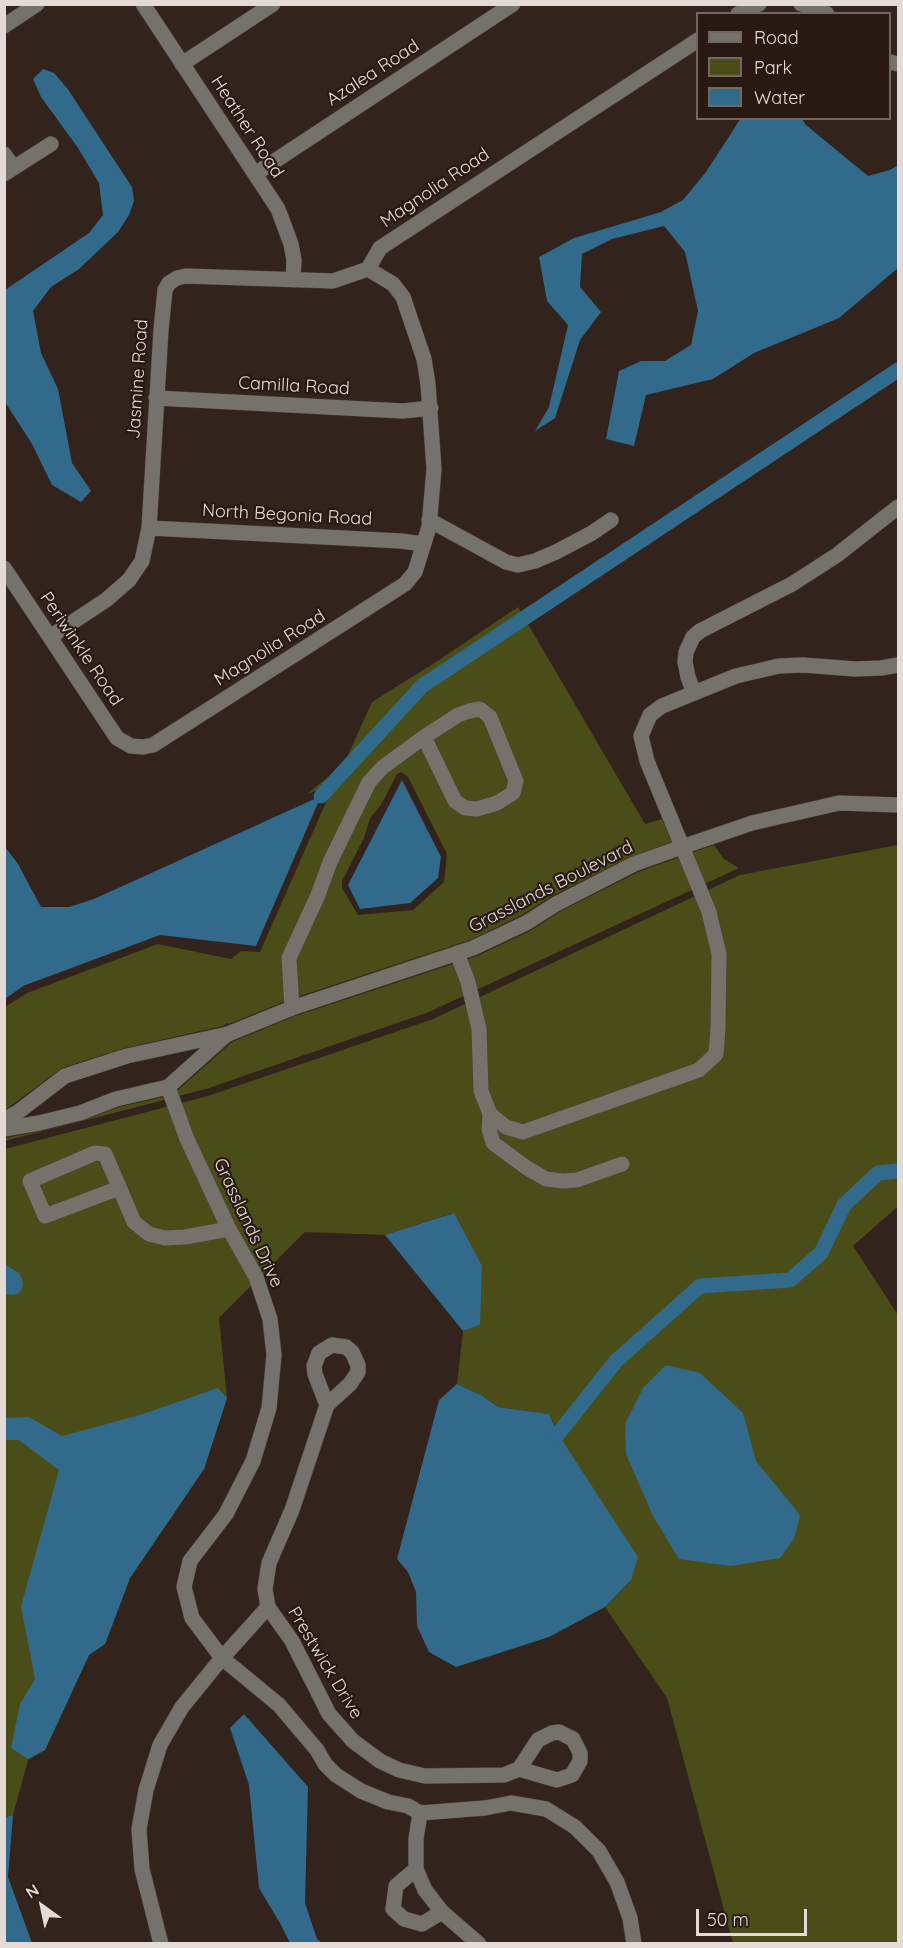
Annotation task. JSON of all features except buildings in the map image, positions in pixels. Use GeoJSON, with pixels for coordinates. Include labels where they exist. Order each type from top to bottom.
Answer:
{"type":"FeatureCollection","features":[{"type":"Feature","properties":{"kind":"street"},"geometry":{"type":"LineString","coordinates":[[4,26],[37,4]]}},
{"type":"Feature","properties":{"kind":"street","name":"Heather Road"},"geometry":{"type":"LineString","coordinates":[[143,4],[278,209],[286,226],[294,260],[293,280]]}},
{"type":"Feature","properties":{"kind":"street"},"geometry":{"type":"LineString","coordinates":[[182,64],[273,4]]}},
{"type":"Feature","properties":{"kind":"street","name":"Azalea Road"},"geometry":{"type":"LineString","coordinates":[[255,174],[513,4]]}},
{"type":"Feature","properties":{"kind":"street"},"geometry":{"type":"LineString","coordinates":[[742,12],[759,4]]}},
{"type":"Feature","properties":{"kind":"street"},"geometry":{"type":"LineString","coordinates":[[801,4],[823,12]]}},
{"type":"Feature","properties":{"kind":"street","name":"Magnolia Road"},"geometry":{"type":"LineString","coordinates":[[130,746],[153,745],[405,584],[415,572],[429,520],[434,469],[431,408],[424,359],[403,297],[393,284],[368,269],[380,248],[696,41]]}},
{"type":"Feature","properties":{"kind":"street"},"geometry":{"type":"LineString","coordinates":[[4,154],[9,171],[51,144]]}},
{"type":"Feature","properties":{"kind":"street","name":"Jasmine Road"},"geometry":{"type":"LineString","coordinates":[[50,637],[106,600],[129,580],[142,561],[149,528],[156,398],[165,290],[169,283],[186,276],[333,281],[368,269]]}},
{"type":"Feature","properties":{"kind":"street","name":"Camilla Road"},"geometry":{"type":"LineString","coordinates":[[156,398],[403,411],[431,408]]}},
{"type":"Feature","properties":{"kind":"street"},"geometry":{"type":"LineString","coordinates":[[694,693],[685,662],[686,652],[693,637],[700,631],[792,584],[837,555],[898,507]]}},
{"type":"Feature","properties":{"kind":"street"},"geometry":{"type":"LineString","coordinates":[[429,520],[506,562],[518,565],[556,552],[611,520]]}},
{"type":"Feature","properties":{"kind":"street","name":"North Begonia Road"},"geometry":{"type":"LineString","coordinates":[[149,528],[423,544]]}},
{"type":"Feature","properties":{"kind":"street","name":"Periwinkle Road"},"geometry":{"type":"LineString","coordinates":[[4,568],[117,738],[130,746]]}},
{"type":"Feature","properties":{"kind":"street"},"geometry":{"type":"LineString","coordinates":[[490,1114],[506,1127],[523,1132],[699,1070],[716,1053],[719,954],[709,912],[645,754],[641,736],[650,715],[662,706],[736,676],[779,666],[803,665],[855,669],[898,665]]}},
{"type":"Feature","properties":{"kind":"street"},"geometry":{"type":"LineString","coordinates":[[292,1008],[290,958],[330,862],[369,782],[383,766],[424,737],[458,715],[480,710],[490,717],[516,781],[513,793],[497,803],[477,809],[465,808],[455,801],[424,737]]}},
{"type":"Feature","properties":{"kind":"street","name":"Grasslands Boulevard"},"geometry":{"type":"LineString","coordinates":[[4,1120],[65,1076],[127,1056],[228,1034],[292,1008],[473,948],[526,923],[556,904],[634,864],[682,847],[752,823],[839,803],[898,805]]}},
{"type":"Feature","properties":{"kind":"street"},"geometry":{"type":"LineString","coordinates":[[457,953],[468,982],[479,1029],[481,1091],[490,1114],[489,1129],[493,1143],[546,1179],[577,1180],[622,1164]]}},
{"type":"Feature","properties":{"kind":"street","name":"Grasslands Boulevard"},"geometry":{"type":"LineString","coordinates":[[4,1129],[80,1113],[116,1099],[168,1087],[228,1034]]}},
{"type":"Feature","properties":{"kind":"street","name":"Grasslands Drive"},"geometry":{"type":"LineString","coordinates":[[168,1087],[187,1139],[229,1229],[256,1277],[270,1319],[274,1355],[269,1408],[253,1461],[226,1514],[190,1561],[184,1587],[192,1618],[222,1658],[279,1705],[317,1750],[325,1764],[360,1791],[388,1802],[408,1806],[420,1813],[485,1808],[512,1803],[546,1809],[575,1827],[599,1851],[617,1882],[630,1918],[634,1944]]}},
{"type":"Feature","properties":{"kind":"street"},"geometry":{"type":"LineString","coordinates":[[119,1188],[45,1216],[30,1181],[94,1153],[105,1154],[134,1222],[149,1234],[165,1238],[186,1237],[229,1229]]}},
{"type":"Feature","properties":{"kind":"street","name":"Prestwick Drive"},"geometry":{"type":"LineString","coordinates":[[327,1405],[292,1510],[269,1563],[265,1589],[268,1607],[292,1641],[329,1714],[353,1742],[380,1761],[399,1770],[425,1776],[504,1775],[519,1769]]}},
{"type":"Feature","properties":{"kind":"street","name":"Prestwick Drive"},"geometry":{"type":"LineString","coordinates":[[161,1944],[142,1869],[139,1829],[146,1790],[160,1745],[182,1707],[268,1607]]}},
{"type":"Feature","properties":{"kind":"street"},"geometry":{"type":"LineString","coordinates":[[420,1813],[416,1839],[416,1869],[425,1890],[442,1912],[479,1944]]}},
{"type":"Feature","properties":{"kind":"street"},"geometry":{"type":"LineString","coordinates":[[416,1869],[396,1886],[393,1909],[405,1918],[422,1924],[442,1912]]}},
{"type":"Feature","properties":{"kind":"green space"},"geometry":{"type":"Polygon","coordinates":[[[518,607],[645,824],[662,819],[672,842],[630,857],[470,940],[288,1000],[223,1026],[125,1048],[62,1068],[5,1110],[5,1007],[27,993],[158,944],[231,959],[241,951],[260,952],[327,800],[326,793],[321,789],[307,794],[344,764],[372,702],[518,607]],[[401,772],[397,774],[381,805],[370,818],[364,838],[342,881],[342,888],[358,915],[413,910],[444,882],[447,854],[408,777],[401,772]]]}},
{"type":"Feature","properties":{"kind":"green space"},"geometry":{"type":"Polygon","coordinates":[[[714,845],[724,859],[739,868],[429,1012],[206,1089],[179,1096],[177,1091],[232,1042],[295,1016],[477,956],[530,931],[561,911],[638,872],[714,845]]]}},
{"type":"Feature","properties":{"kind":"green space"},"geometry":{"type":"Polygon","coordinates":[[[898,845],[898,1208],[853,1246],[898,1315],[898,1943],[733,1943],[667,1698],[605,1607],[631,1580],[549,1414],[498,1407],[481,1395],[457,1384],[463,1331],[480,1325],[453,1213],[385,1235],[305,1232],[219,1318],[227,1398],[204,1469],[130,1578],[105,1644],[89,1655],[45,1750],[28,1760],[13,1815],[5,1817],[5,1149],[208,1096],[433,1019],[740,875],[898,845]]]}},
{"type":"Feature","properties":{"kind":"green space"},"geometry":{"type":"Polygon","coordinates":[[[163,1097],[164,1100],[5,1141],[5,1138],[82,1121],[119,1107],[163,1097]]]}},
{"type":"Feature","properties":{"kind":"water"},"geometry":{"type":"Polygon","coordinates":[[[43,69],[54,73],[67,88],[132,187],[134,201],[129,215],[118,232],[79,269],[51,287],[33,311],[41,353],[58,389],[72,463],[91,491],[81,502],[52,485],[32,444],[5,402],[5,290],[89,233],[103,215],[99,183],[78,148],[41,97],[33,79],[43,69]]]}},
{"type":"Feature","properties":{"kind":"water"},"geometry":{"type":"Polygon","coordinates":[[[740,120],[803,120],[868,176],[890,170],[898,165],[898,268],[839,318],[754,353],[713,379],[646,395],[634,446],[606,439],[619,371],[641,361],[665,361],[691,345],[698,311],[685,252],[664,226],[612,239],[582,254],[580,287],[601,312],[580,340],[555,418],[535,431],[549,407],[568,325],[547,301],[539,257],[574,238],[661,212],[683,200],[706,172],[740,120]]]}},
{"type":"Feature","properties":{"kind":"water"},"geometry":{"type":"Polygon","coordinates":[[[402,780],[441,857],[438,878],[410,903],[360,909],[348,885],[402,780]]]}},
{"type":"Feature","properties":{"kind":"water"},"geometry":{"type":"Polygon","coordinates":[[[321,796],[256,946],[160,935],[23,986],[5,999],[5,847],[18,864],[41,907],[69,907],[94,899],[321,796]]]}},
{"type":"Feature","properties":{"kind":"water"},"geometry":{"type":"Polygon","coordinates":[[[454,1213],[482,1266],[480,1325],[463,1331],[385,1235],[454,1213]]]}},
{"type":"Feature","properties":{"kind":"water"},"geometry":{"type":"Polygon","coordinates":[[[4,1264],[19,1273],[22,1279],[23,1286],[20,1292],[14,1295],[5,1294],[4,1264]]]}},
{"type":"Feature","properties":{"kind":"water"},"geometry":{"type":"Polygon","coordinates":[[[666,1365],[700,1373],[743,1413],[756,1461],[800,1515],[794,1539],[780,1558],[731,1566],[679,1559],[653,1516],[626,1454],[625,1424],[643,1388],[666,1365]]]}},
{"type":"Feature","properties":{"kind":"water"},"geometry":{"type":"Polygon","coordinates":[[[457,1384],[481,1395],[498,1407],[549,1414],[558,1434],[638,1557],[631,1580],[605,1607],[549,1637],[456,1667],[429,1652],[417,1626],[416,1592],[408,1572],[397,1559],[439,1400],[457,1384]]]}},
{"type":"Feature","properties":{"kind":"water"},"geometry":{"type":"Polygon","coordinates":[[[218,1388],[227,1398],[204,1469],[130,1578],[105,1644],[89,1655],[45,1750],[28,1759],[11,1748],[20,1704],[35,1679],[21,1606],[59,1470],[19,1440],[5,1440],[5,1418],[29,1417],[62,1436],[140,1415],[218,1388]]]}},
{"type":"Feature","properties":{"kind":"water"},"geometry":{"type":"Polygon","coordinates":[[[244,1714],[308,1787],[305,1903],[317,1939],[322,1943],[290,1943],[259,1888],[249,1785],[230,1728],[244,1714]]]}},
{"type":"Feature","properties":{"kind":"water"},"geometry":{"type":"Polygon","coordinates":[[[13,1815],[8,1877],[32,1943],[5,1943],[5,1817],[13,1815]]]}},
{"type":"Feature","properties":{"kind":"waterway"},"geometry":{"type":"LineString","coordinates":[[321,796],[422,686],[898,370]]}},
{"type":"Feature","properties":{"kind":"waterway"},"geometry":{"type":"LineString","coordinates":[[558,1434],[616,1361],[700,1286],[790,1280],[821,1253],[844,1205],[878,1173],[898,1171]]}}]}
